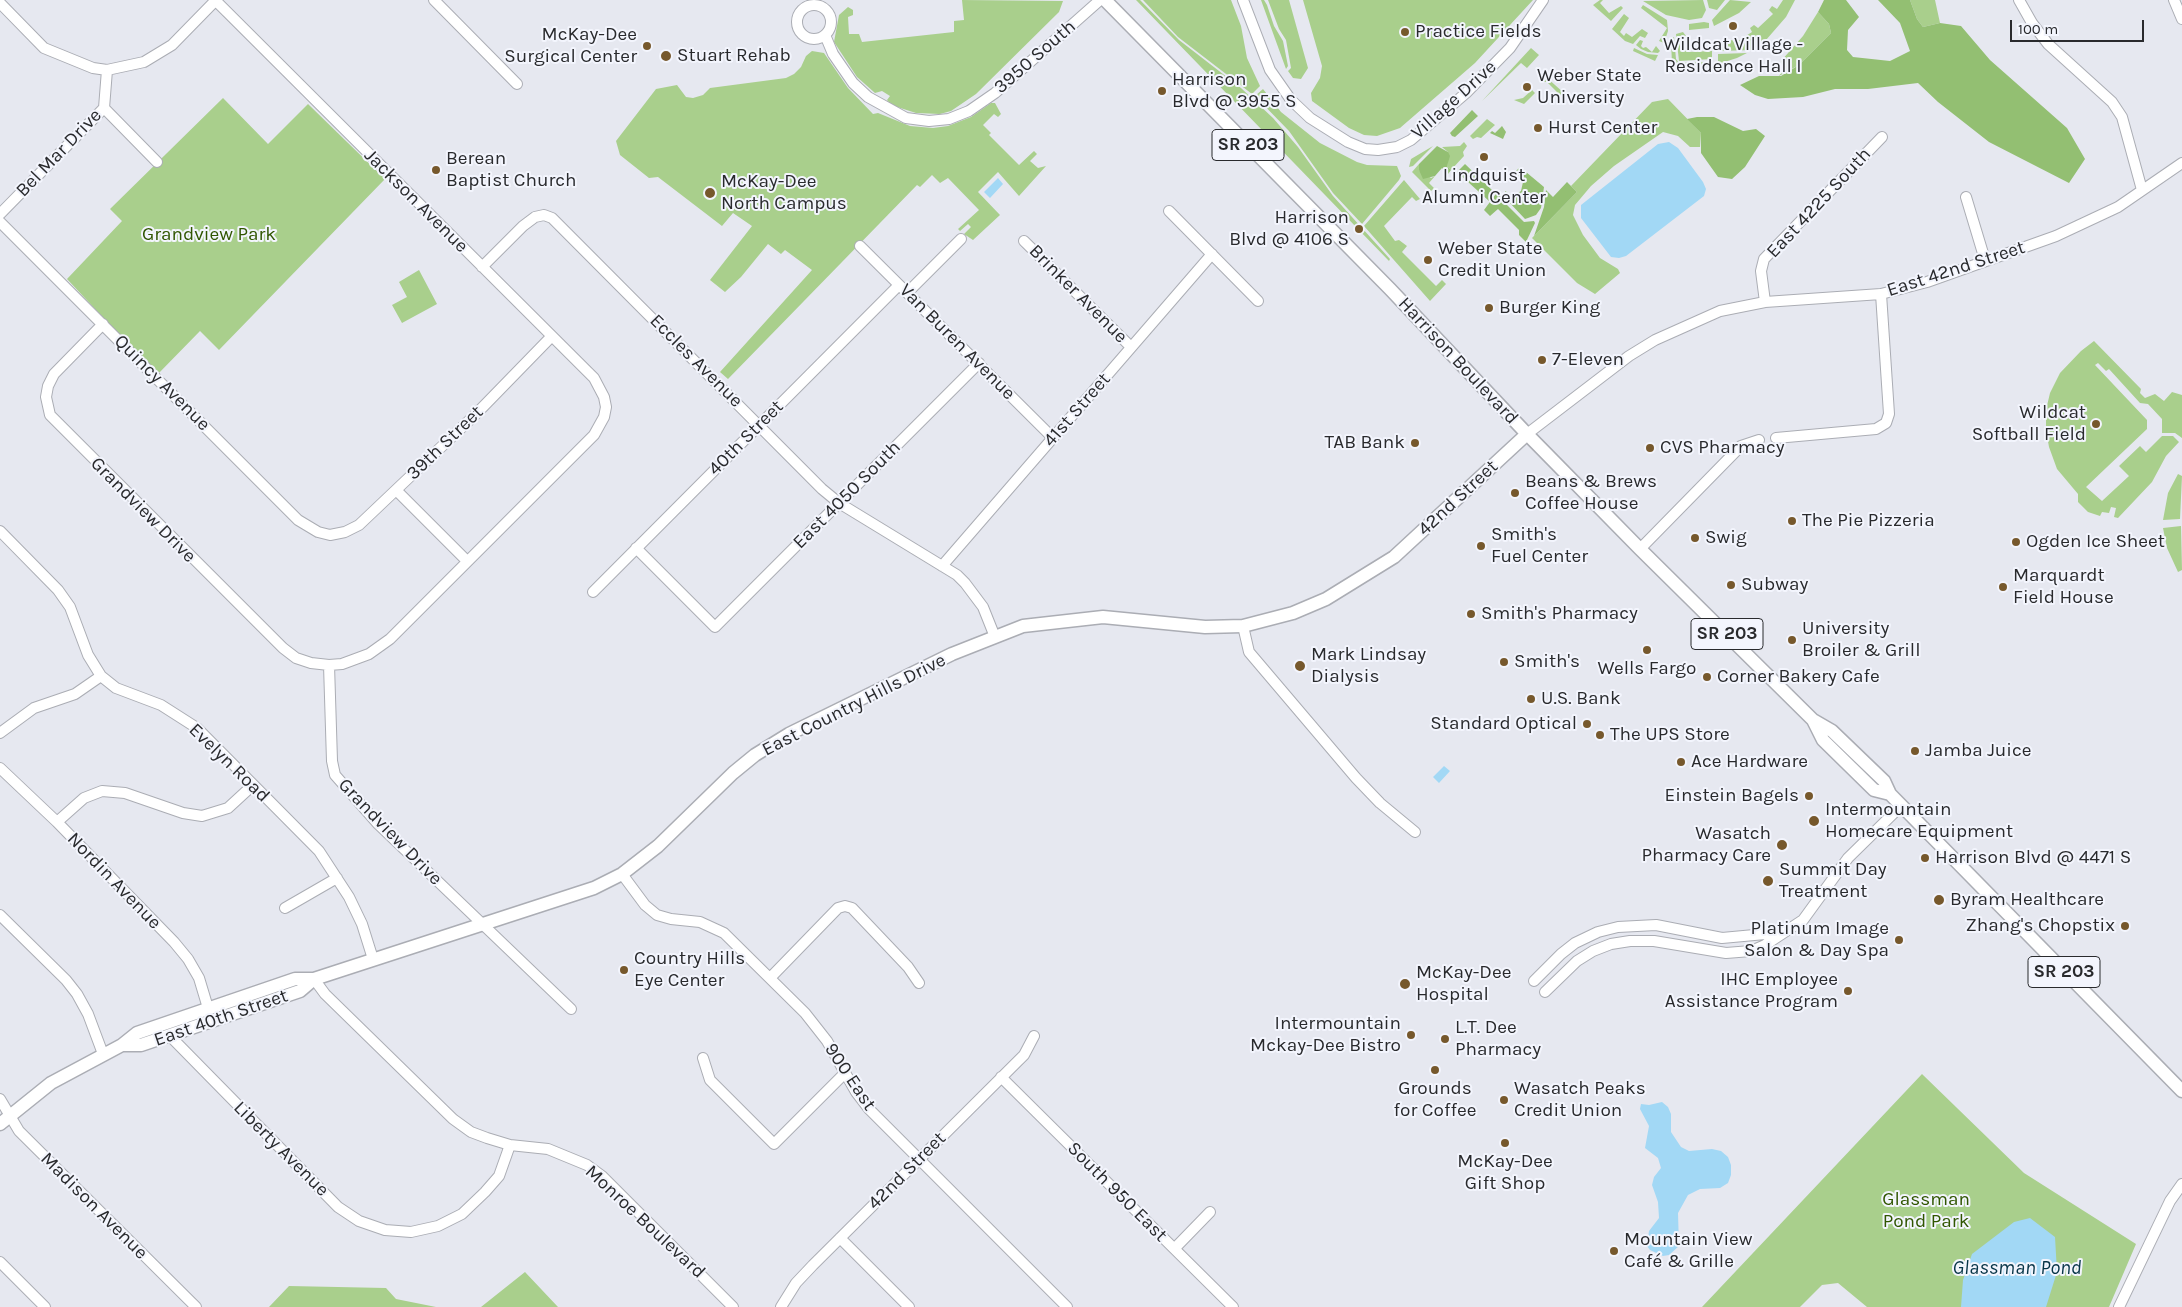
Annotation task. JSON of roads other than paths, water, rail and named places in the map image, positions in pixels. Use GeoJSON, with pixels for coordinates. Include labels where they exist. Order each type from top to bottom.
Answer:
{"type":"FeatureCollection","features":[{"type":"Feature","properties":{"kind":"main road","name":"Harrison Boulevard"},"geometry":{"type":"LineString","coordinates":[[1105,0],[1384,283],[1527,434],[1640,549],[1813,720],[1823,740],[1874,790],[1890,794],[2182,1091]]}},
{"type":"Feature","properties":{"kind":"main road","name":"42nd Street"},"geometry":{"type":"LineString","coordinates":[[1243,626],[1293,613],[1326,599],[1394,557],[1527,434]]}},
{"type":"Feature","properties":{"kind":"main road","name":"East Country Hills Drive"},"geometry":{"type":"LineString","coordinates":[[482,923],[548,904],[594,888],[622,874],[658,846],[733,773],[755,755],[807,726],[952,654],[1023,626],[1104,617],[1205,627],[1243,626]]}},
{"type":"Feature","properties":{"kind":"main road","name":"East 40th Street"},"geometry":{"type":"LineString","coordinates":[[5,1119],[51,1083],[122,1045],[137,1033],[295,979],[314,979],[482,923]]}},
{"type":"Feature","properties":{"kind":"main road","name":"East 40th Street"},"geometry":{"type":"LineString","coordinates":[[122,1045],[141,1045],[300,992],[314,979]]}},
{"type":"Feature","properties":{"kind":"street"},"geometry":{"type":"LineString","coordinates":[[0,3],[44,48],[93,68],[108,70],[144,62],[172,45],[216,0]]}},
{"type":"Feature","properties":{"kind":"street","name":"Jackson Avenue"},"geometry":{"type":"LineString","coordinates":[[216,0],[594,378],[604,397],[606,407]]}},
{"type":"Feature","properties":{"kind":"street"},"geometry":{"type":"LineString","coordinates":[[434,0],[517,84]]}},
{"type":"Feature","properties":{"kind":"street","name":"3950 South"},"geometry":{"type":"LineString","coordinates":[[825,35],[833,54],[853,83],[868,97],[886,109],[906,118],[929,121],[949,119],[969,111],[995,93],[1100,0]]}},
{"type":"Feature","properties":{"kind":"street","name":"Village Drive"},"geometry":{"type":"LineString","coordinates":[[1243,0],[1275,80],[1302,111],[1326,129],[1357,146],[1378,150],[1397,148],[1428,126],[1496,64],[1523,31],[1542,0]]}},
{"type":"Feature","properties":{"kind":"street"},"geometry":{"type":"LineString","coordinates":[[2020,0],[2032,23],[2048,44],[2112,102],[2122,117],[2142,190]]}},
{"type":"Feature","properties":{"kind":"street"},"geometry":{"type":"LineString","coordinates":[[2174,0],[2182,19]]}},
{"type":"Feature","properties":{"kind":"street","name":"Bel Mar Drive"},"geometry":{"type":"LineString","coordinates":[[0,214],[104,108],[108,70]]}},
{"type":"Feature","properties":{"kind":"street"},"geometry":{"type":"LineString","coordinates":[[104,108],[157,162]]}},
{"type":"Feature","properties":{"kind":"street","name":"East 4225 South"},"geometry":{"type":"LineString","coordinates":[[1765,302],[1761,271],[1764,259],[1882,137]]}},
{"type":"Feature","properties":{"kind":"street","name":"East 42nd Street"},"geometry":{"type":"LineString","coordinates":[[1655,340],[1720,311],[1765,302],[1881,294],[1927,282],[2056,236],[2118,207],[2182,163]]}},
{"type":"Feature","properties":{"kind":"street"},"geometry":{"type":"LineString","coordinates":[[1966,197],[1985,260]]}},
{"type":"Feature","properties":{"kind":"street"},"geometry":{"type":"LineString","coordinates":[[1169,211],[1258,301]]}},
{"type":"Feature","properties":{"kind":"street","name":"Eccles Avenue"},"geometry":{"type":"LineString","coordinates":[[482,267],[523,226],[535,217],[544,215],[552,218],[813,481],[839,503],[957,575],[974,593],[989,619],[995,637]]}},
{"type":"Feature","properties":{"kind":"street","name":"Quincy Avenue"},"geometry":{"type":"LineString","coordinates":[[0,222],[298,520],[318,532],[330,535]]}},
{"type":"Feature","properties":{"kind":"street"},"geometry":{"type":"LineString","coordinates":[[907,292],[961,239]]}},
{"type":"Feature","properties":{"kind":"street","name":"Brinker Avenue"},"geometry":{"type":"LineString","coordinates":[[1024,241],[1131,347]]}},
{"type":"Feature","properties":{"kind":"street","name":"Van Buren Avenue"},"geometry":{"type":"LineString","coordinates":[[860,246],[1053,438]]}},
{"type":"Feature","properties":{"kind":"street","name":"41st Street"},"geometry":{"type":"LineString","coordinates":[[942,566],[1212,254]]}},
{"type":"Feature","properties":{"kind":"street","name":"40th Street"},"geometry":{"type":"LineString","coordinates":[[593,592],[899,285]]}},
{"type":"Feature","properties":{"kind":"street"},"geometry":{"type":"LineString","coordinates":[[1776,438],[1876,429],[1886,422],[1889,414],[1881,294]]}},
{"type":"Feature","properties":{"kind":"street","name":"Grandview Drive"},"geometry":{"type":"LineString","coordinates":[[103,324],[54,374],[48,386],[46,398],[50,415],[283,648],[304,660],[329,665],[358,659],[380,648],[594,435],[602,422],[606,407]]}},
{"type":"Feature","properties":{"kind":"street","name":"39th Street"},"geometry":{"type":"LineString","coordinates":[[330,535],[345,532],[359,525],[397,491],[552,337]]}},
{"type":"Feature","properties":{"kind":"street","name":"42nd Street"},"geometry":{"type":"LineString","coordinates":[[1527,434],[1612,368],[1655,340]]}},
{"type":"Feature","properties":{"kind":"street","name":"East 4050 South"},"geometry":{"type":"LineString","coordinates":[[636,548],[715,627],[979,363]]}},
{"type":"Feature","properties":{"kind":"street"},"geometry":{"type":"LineString","coordinates":[[1640,549],[1741,446],[1758,440]]}},
{"type":"Feature","properties":{"kind":"street"},"geometry":{"type":"LineString","coordinates":[[397,491],[467,561]]}},
{"type":"Feature","properties":{"kind":"street","name":"Evelyn Road"},"geometry":{"type":"LineString","coordinates":[[0,531],[58,590],[70,607],[88,655],[101,676],[116,688],[161,705],[197,728],[318,851],[337,878],[362,924],[373,959]]}},
{"type":"Feature","properties":{"kind":"street"},"geometry":{"type":"LineString","coordinates":[[1243,626],[1249,652],[1380,803],[1415,832]]}},
{"type":"Feature","properties":{"kind":"street","name":"Grandview Drive"},"geometry":{"type":"LineString","coordinates":[[329,665],[332,761],[335,774],[378,824],[571,1009]]}},
{"type":"Feature","properties":{"kind":"street"},"geometry":{"type":"LineString","coordinates":[[0,734],[34,708],[75,694],[101,676]]}},
{"type":"Feature","properties":{"kind":"street","name":"Nordin Avenue"},"geometry":{"type":"LineString","coordinates":[[0,768],[57,822],[188,959],[198,978],[208,1008]]}},
{"type":"Feature","properties":{"kind":"street"},"geometry":{"type":"LineString","coordinates":[[57,822],[84,798],[102,791],[124,793],[182,813],[202,816],[228,808],[253,785]]}},
{"type":"Feature","properties":{"kind":"street"},"geometry":{"type":"LineString","coordinates":[[1545,992],[1577,961],[1593,951],[1611,944],[1630,941],[1654,941],[1708,951],[1738,952],[1758,948],[1803,920],[1848,858],[1901,806]]}},
{"type":"Feature","properties":{"kind":"street","name":"900 East"},"geometry":{"type":"LineString","coordinates":[[622,874],[645,905],[657,915],[671,919],[700,922],[724,933],[805,1013],[827,1041],[845,1073],[869,1108],[1067,1307]]}},
{"type":"Feature","properties":{"kind":"street"},"geometry":{"type":"LineString","coordinates":[[285,908],[337,878]]}},
{"type":"Feature","properties":{"kind":"street"},"geometry":{"type":"LineString","coordinates":[[770,978],[838,908],[845,906],[852,908],[908,967],[918,983]]}},
{"type":"Feature","properties":{"kind":"street"},"geometry":{"type":"LineString","coordinates":[[0,915],[66,980],[77,994],[88,1014],[103,1054]]}},
{"type":"Feature","properties":{"kind":"street"},"geometry":{"type":"LineString","coordinates":[[1534,981],[1554,960],[1576,944],[1598,932],[1620,926],[1656,926],[1722,938],[1765,934],[1776,937]]}},
{"type":"Feature","properties":{"kind":"street","name":"Monroe Boulevard"},"geometry":{"type":"LineString","coordinates":[[314,979],[326,994],[453,1119],[472,1132],[510,1145],[548,1150],[570,1157],[602,1176],[734,1307]]}},
{"type":"Feature","properties":{"kind":"street","name":"Liberty Avenue"},"geometry":{"type":"LineString","coordinates":[[169,1035],[338,1207],[359,1221],[385,1230],[411,1232],[438,1226],[462,1214],[499,1176],[510,1145]]}},
{"type":"Feature","properties":{"kind":"street","name":"42nd Street"},"geometry":{"type":"LineString","coordinates":[[781,1307],[796,1283],[1024,1055],[1034,1036]]}},
{"type":"Feature","properties":{"kind":"street"},"geometry":{"type":"LineString","coordinates":[[703,1058],[710,1080],[774,1144],[845,1073]]}},
{"type":"Feature","properties":{"kind":"street","name":"South 950 East"},"geometry":{"type":"LineString","coordinates":[[1001,1077],[1233,1307]]}},
{"type":"Feature","properties":{"kind":"street","name":"Madison Avenue"},"geometry":{"type":"LineString","coordinates":[[0,1099],[5,1119],[196,1307]]}},
{"type":"Feature","properties":{"kind":"street"},"geometry":{"type":"LineString","coordinates":[[2119,1307],[2170,1201],[2182,1184]]}},
{"type":"Feature","properties":{"kind":"street"},"geometry":{"type":"LineString","coordinates":[[1175,1248],[1210,1212]]}},
{"type":"Feature","properties":{"kind":"street"},"geometry":{"type":"LineString","coordinates":[[840,1238],[909,1307]]}},
{"type":"Feature","properties":{"kind":"street"},"geometry":{"type":"LineString","coordinates":[[0,1262],[45,1307]]}},
{"type":"Feature","properties":{"kind":"water"},"geometry":{"type":"Polygon","coordinates":[[[1669,142],[1678,148],[1703,182],[1706,189],[1704,196],[1626,256],[1619,258],[1611,257],[1581,218],[1581,205],[1658,144],[1669,142]]]}},
{"type":"Feature","properties":{"kind":"water"},"geometry":{"type":"Polygon","coordinates":[[[998,178],[1003,184],[990,198],[984,192],[998,178]]]}},
{"type":"Feature","properties":{"kind":"water"},"geometry":{"type":"Polygon","coordinates":[[[1444,766],[1450,771],[1439,783],[1433,777],[1444,766]]]}},
{"type":"Feature","properties":{"kind":"water"},"geometry":{"type":"Polygon","coordinates":[[[1662,1102],[1668,1107],[1671,1114],[1671,1132],[1681,1147],[1689,1151],[1712,1149],[1721,1151],[1728,1157],[1731,1165],[1731,1175],[1728,1183],[1720,1188],[1700,1189],[1688,1195],[1678,1213],[1679,1246],[1669,1255],[1663,1256],[1650,1250],[1647,1246],[1649,1231],[1659,1218],[1658,1202],[1652,1185],[1654,1177],[1661,1168],[1658,1158],[1645,1148],[1649,1126],[1640,1109],[1641,1104],[1649,1105],[1662,1102]]]}},
{"type":"Feature","properties":{"kind":"water","name":"Glassman Pond"},"geometry":{"type":"Polygon","coordinates":[[[2030,1218],[2055,1237],[2057,1272],[2046,1307],[1961,1307],[1963,1280],[1972,1254],[2014,1222],[2030,1218]]]}},
{"type":"Feature","properties":{"kind":"place","name":"Wildcat Village - Residence Hall I"},"geometry":{"type":"Point","coordinates":[1733,26]}},
{"type":"Feature","properties":{"kind":"place","name":"Practice Fields"},"geometry":{"type":"Point","coordinates":[1405,32]}},
{"type":"Feature","properties":{"kind":"place","name":"McKay-Dee Surgical Center"},"geometry":{"type":"Point","coordinates":[647,46]}},
{"type":"Feature","properties":{"kind":"place","name":"Stuart Rehab"},"geometry":{"type":"Point","coordinates":[666,56]}},
{"type":"Feature","properties":{"kind":"place","name":"Weber State University"},"geometry":{"type":"Point","coordinates":[1527,87]}},
{"type":"Feature","properties":{"kind":"place","name":"Harrison Blvd @ 3955 S"},"geometry":{"type":"Point","coordinates":[1162,91]}},
{"type":"Feature","properties":{"kind":"place","name":"Hurst Center"},"geometry":{"type":"Point","coordinates":[1538,128]}},
{"type":"Feature","properties":{"kind":"place","name":"Lindquist Alumni Center"},"geometry":{"type":"Point","coordinates":[1484,157]}},
{"type":"Feature","properties":{"kind":"place","name":"Berean Baptist Church"},"geometry":{"type":"Point","coordinates":[436,170]}},
{"type":"Feature","properties":{"kind":"place","name":"McKay-Dee North Campus"},"geometry":{"type":"Point","coordinates":[710,193]}},
{"type":"Feature","properties":{"kind":"place","name":"Harrison Blvd @ 4106 S"},"geometry":{"type":"Point","coordinates":[1359,229]}},
{"type":"Feature","properties":{"kind":"place","name":"Weber State Credit Union"},"geometry":{"type":"Point","coordinates":[1428,260]}},
{"type":"Feature","properties":{"kind":"place","name":"Burger King"},"geometry":{"type":"Point","coordinates":[1489,308]}},
{"type":"Feature","properties":{"kind":"place","name":"7-Eleven"},"geometry":{"type":"Point","coordinates":[1542,360]}},
{"type":"Feature","properties":{"kind":"place","name":"Wildcat Softball Field"},"geometry":{"type":"Point","coordinates":[2096,424]}},
{"type":"Feature","properties":{"kind":"place","name":"TAB Bank"},"geometry":{"type":"Point","coordinates":[1415,443]}},
{"type":"Feature","properties":{"kind":"place","name":"CVS Pharmacy"},"geometry":{"type":"Point","coordinates":[1650,448]}},
{"type":"Feature","properties":{"kind":"place","name":"Beans & Brews Coffee House"},"geometry":{"type":"Point","coordinates":[1515,493]}},
{"type":"Feature","properties":{"kind":"place","name":"The Pie Pizzeria"},"geometry":{"type":"Point","coordinates":[1792,521]}},
{"type":"Feature","properties":{"kind":"place","name":"Swig"},"geometry":{"type":"Point","coordinates":[1695,538]}},
{"type":"Feature","properties":{"kind":"place","name":"Ogden Ice Sheet"},"geometry":{"type":"Point","coordinates":[2016,542]}},
{"type":"Feature","properties":{"kind":"place","name":"Smith's Fuel Center"},"geometry":{"type":"Point","coordinates":[1481,546]}},
{"type":"Feature","properties":{"kind":"place","name":"Subway"},"geometry":{"type":"Point","coordinates":[1731,585]}},
{"type":"Feature","properties":{"kind":"place","name":"Marquardt Field House"},"geometry":{"type":"Point","coordinates":[2003,587]}},
{"type":"Feature","properties":{"kind":"place","name":"Smith's Pharmacy"},"geometry":{"type":"Point","coordinates":[1471,614]}},
{"type":"Feature","properties":{"kind":"place","name":"University Broiler & Grill"},"geometry":{"type":"Point","coordinates":[1792,640]}},
{"type":"Feature","properties":{"kind":"place","name":"Wells Fargo"},"geometry":{"type":"Point","coordinates":[1647,650]}},
{"type":"Feature","properties":{"kind":"place","name":"Smith's"},"geometry":{"type":"Point","coordinates":[1504,662]}},
{"type":"Feature","properties":{"kind":"place","name":"Mark Lindsay Dialysis"},"geometry":{"type":"Point","coordinates":[1300,666]}},
{"type":"Feature","properties":{"kind":"place","name":"Corner Bakery Cafe"},"geometry":{"type":"Point","coordinates":[1707,677]}},
{"type":"Feature","properties":{"kind":"place","name":"U.S. Bank"},"geometry":{"type":"Point","coordinates":[1531,699]}},
{"type":"Feature","properties":{"kind":"place","name":"Standard Optical"},"geometry":{"type":"Point","coordinates":[1587,724]}},
{"type":"Feature","properties":{"kind":"place","name":"The UPS Store"},"geometry":{"type":"Point","coordinates":[1600,735]}},
{"type":"Feature","properties":{"kind":"place","name":"Jamba Juice"},"geometry":{"type":"Point","coordinates":[1915,751]}},
{"type":"Feature","properties":{"kind":"place","name":"Ace Hardware"},"geometry":{"type":"Point","coordinates":[1681,762]}},
{"type":"Feature","properties":{"kind":"place","name":"Einstein Bagels"},"geometry":{"type":"Point","coordinates":[1809,796]}},
{"type":"Feature","properties":{"kind":"place","name":"Intermountain Homecare Equipment"},"geometry":{"type":"Point","coordinates":[1814,821]}},
{"type":"Feature","properties":{"kind":"place","name":"Wasatch Pharmacy Care"},"geometry":{"type":"Point","coordinates":[1782,845]}},
{"type":"Feature","properties":{"kind":"place","name":"Harrison Blvd @ 4471 S"},"geometry":{"type":"Point","coordinates":[1925,858]}},
{"type":"Feature","properties":{"kind":"place","name":"Summit Day Treatment"},"geometry":{"type":"Point","coordinates":[1768,881]}},
{"type":"Feature","properties":{"kind":"place","name":"Byram Healthcare"},"geometry":{"type":"Point","coordinates":[1939,900]}},
{"type":"Feature","properties":{"kind":"place","name":"Zhang's Chopstix"},"geometry":{"type":"Point","coordinates":[2125,926]}},
{"type":"Feature","properties":{"kind":"place","name":"Platinum Image Salon & Day Spa"},"geometry":{"type":"Point","coordinates":[1899,940]}},
{"type":"Feature","properties":{"kind":"place","name":"Country Hills Eye Center"},"geometry":{"type":"Point","coordinates":[624,970]}},
{"type":"Feature","properties":{"kind":"place","name":"McKay-Dee Hospital"},"geometry":{"type":"Point","coordinates":[1405,984]}},
{"type":"Feature","properties":{"kind":"place","name":"IHC Employee Assistance Program"},"geometry":{"type":"Point","coordinates":[1848,991]}},
{"type":"Feature","properties":{"kind":"place","name":"Intermountain Mckay-Dee Bistro"},"geometry":{"type":"Point","coordinates":[1411,1035]}},
{"type":"Feature","properties":{"kind":"place","name":"L.T. Dee Pharmacy"},"geometry":{"type":"Point","coordinates":[1445,1039]}},
{"type":"Feature","properties":{"kind":"place","name":"Grounds for Coffee"},"geometry":{"type":"Point","coordinates":[1435,1070]}},
{"type":"Feature","properties":{"kind":"place","name":"Wasatch Peaks Credit Union"},"geometry":{"type":"Point","coordinates":[1504,1100]}},
{"type":"Feature","properties":{"kind":"place","name":"McKay-Dee Gift Shop"},"geometry":{"type":"Point","coordinates":[1505,1143]}},
{"type":"Feature","properties":{"kind":"place","name":"Mountain View Café & Grille"},"geometry":{"type":"Point","coordinates":[1614,1251]}},
{"type":"Feature","properties":{"kind":"park label","name":"Grandview Park"},"geometry":{"type":"Point","coordinates":[209,235]}},
{"type":"Feature","properties":{"kind":"park label","name":"Glassman Pond Park"},"geometry":{"type":"Point","coordinates":[1926,1211]}}]}
